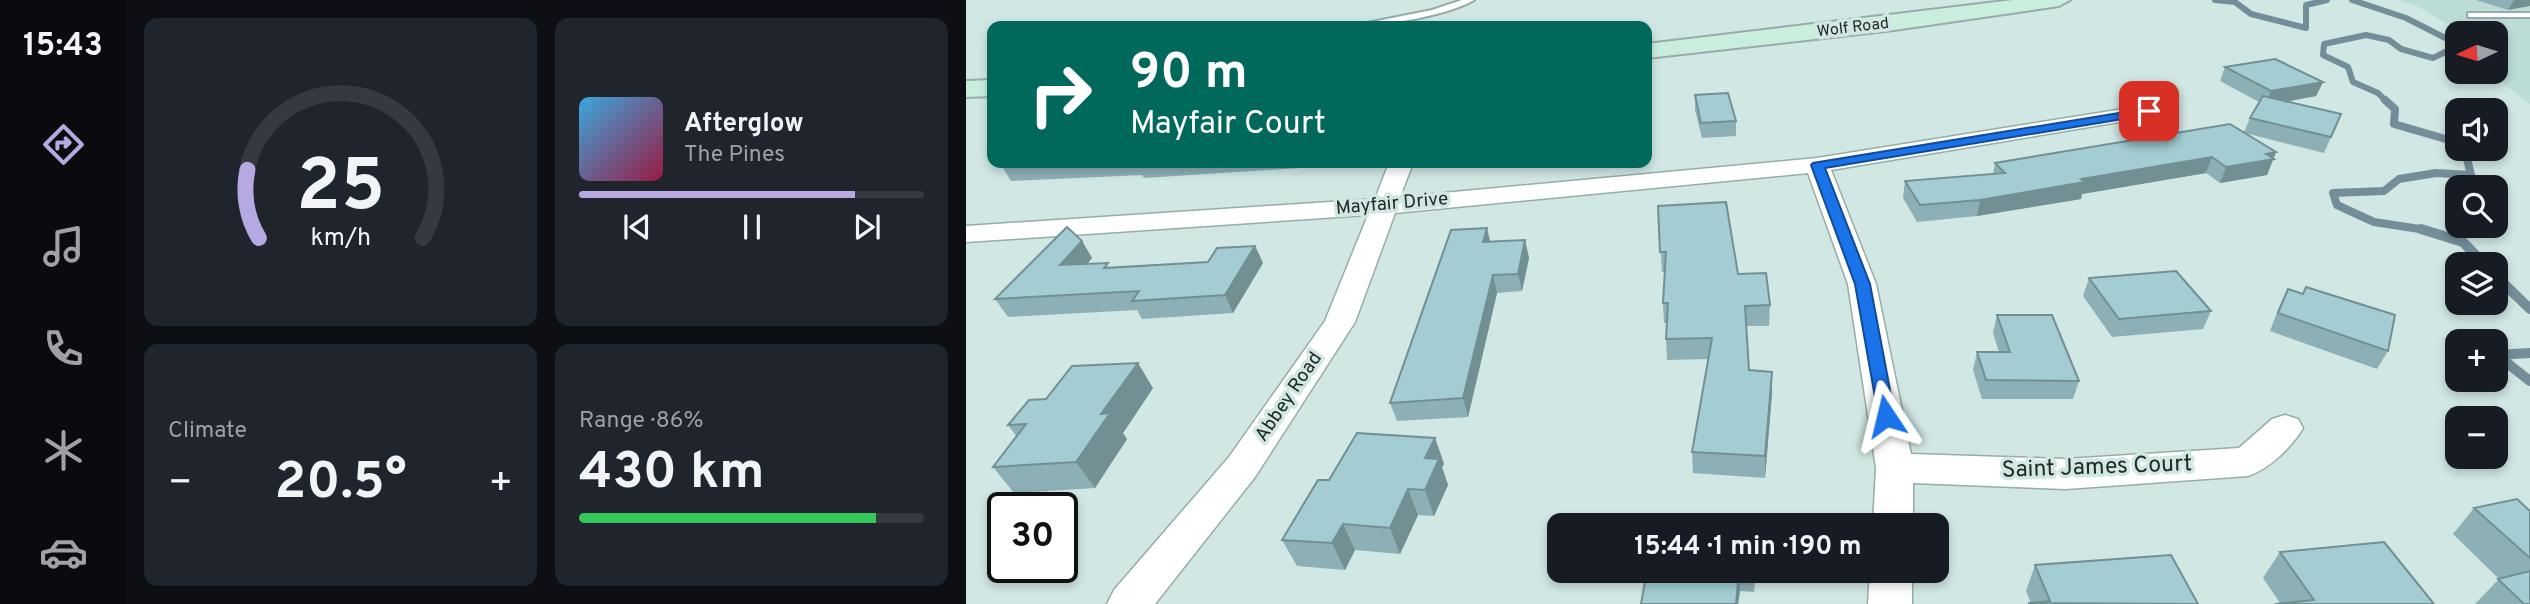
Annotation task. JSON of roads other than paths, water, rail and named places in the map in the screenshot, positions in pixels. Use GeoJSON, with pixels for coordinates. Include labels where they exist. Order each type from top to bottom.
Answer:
{"type":"FeatureCollection","features":[{"type":"Feature","properties":{"kind":"main road","name":"Wolf Road"},"geometry":{"type":"LineString","coordinates":[[1652,50],[1881,25],[2059,0]]}},
{"type":"Feature","properties":{"kind":"main road"},"geometry":{"type":"LineString","coordinates":[[966,89],[987,88]]}},
{"type":"Feature","properties":{"kind":"street","name":"Mayfair Drive"},"geometry":{"type":"LineString","coordinates":[[966,234],[1386,206],[1817,165],[2149,111],[2159,94]]}},
{"type":"Feature","properties":{"kind":"street"},"geometry":{"type":"LineString","coordinates":[[1817,165],[1862,284],[1895,468],[1893,513]]}},
{"type":"Feature","properties":{"kind":"street","name":"Abbey Road"},"geometry":{"type":"LineString","coordinates":[[1129,604],[1242,467],[1340,322],[1399,168]]}},
{"type":"Feature","properties":{"kind":"street","name":"Saint James Court"},"geometry":{"type":"LineString","coordinates":[[1895,468],[2066,474],[2248,462],[2285,428]]}},
{"type":"Feature","properties":{"kind":"street"},"geometry":{"type":"LineString","coordinates":[[1890,604],[1891,583]]}},
{"type":"Feature","properties":{"kind":"lane"},"geometry":{"type":"LineString","coordinates":[[1384,21],[1433,12],[1470,0]]}},
{"type":"Feature","properties":{"kind":"lane"},"geometry":{"type":"LineString","coordinates":[[2471,15],[2530,15]]}},
{"type":"Feature","properties":{"kind":"waterway"},"geometry":{"type":"LineString","coordinates":[[2215,0],[2235,2],[2251,14],[2306,28],[2306,5],[2327,0]]}},
{"type":"Feature","properties":{"kind":"waterway"},"geometry":{"type":"LineString","coordinates":[[2352,0],[2406,18],[2445,38]]}},
{"type":"Feature","properties":{"kind":"waterway"},"geometry":{"type":"LineString","coordinates":[[2385,100],[2378,93],[2353,82],[2348,67],[2323,55],[2324,44],[2366,35],[2389,40],[2401,49],[2433,58],[2445,52]]}},
{"type":"Feature","properties":{"kind":"waterway"},"geometry":{"type":"LineString","coordinates":[[2385,100],[2395,109],[2394,124],[2445,139]]}},
{"type":"Feature","properties":{"kind":"waterway"},"geometry":{"type":"LineString","coordinates":[[2422,229],[2374,222],[2337,205],[2333,193],[2384,191],[2399,179],[2436,173],[2471,175],[2468,161]]}},
{"type":"Feature","properties":{"kind":"waterway"},"geometry":{"type":"LineString","coordinates":[[2422,229],[2463,242],[2473,252]]}},
{"type":"Feature","properties":{"kind":"waterway"},"geometry":{"type":"LineString","coordinates":[[2508,288],[2530,309]]}},
{"type":"Feature","properties":{"kind":"waterway"},"geometry":{"type":"LineString","coordinates":[[2530,353],[2497,355],[2530,381]]}}]}
